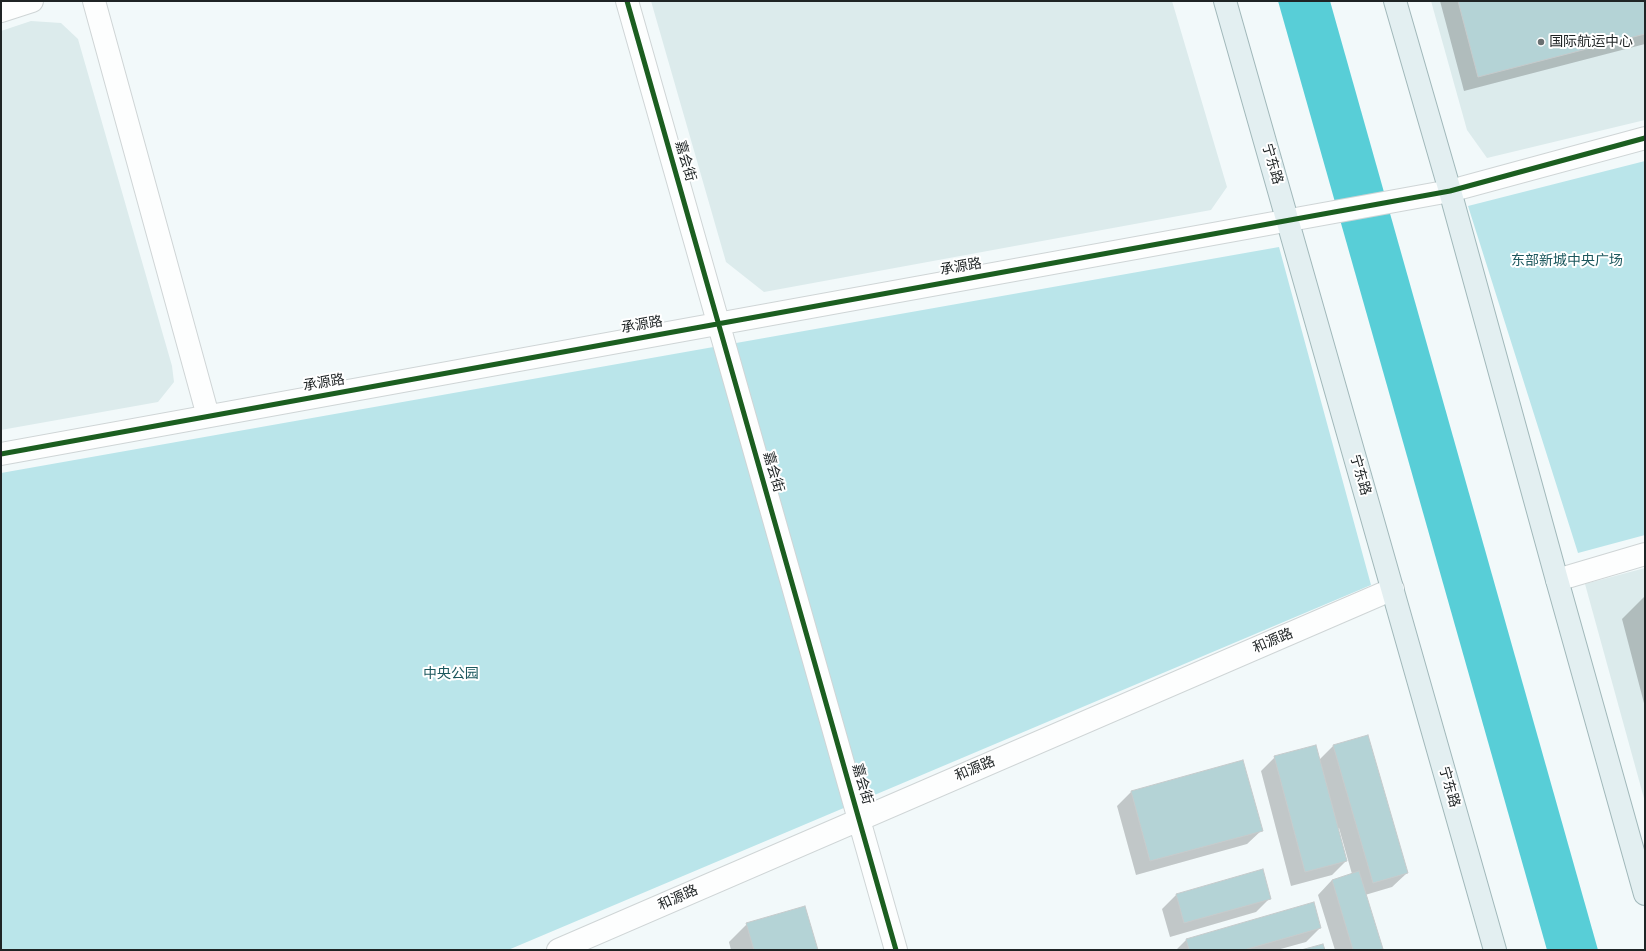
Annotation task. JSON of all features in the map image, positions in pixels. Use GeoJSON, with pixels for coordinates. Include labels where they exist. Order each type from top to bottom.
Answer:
{"type":"FeatureCollection","features":[{"type":"Feature","properties":{"kind":"main road","name":"宁东路"},"geometry":{"type":"LineString","coordinates":[[1226,1],[1495,950]]}},
{"type":"Feature","properties":{"kind":"main road"},"geometry":{"type":"LineString","coordinates":[[1395,1],[1450,191],[1645,894]]}},
{"type":"Feature","properties":{"kind":"street"},"geometry":{"type":"LineString","coordinates":[[1,10],[32,1]]}},
{"type":"Feature","properties":{"kind":"street"},"geometry":{"type":"LineString","coordinates":[[94,1],[208,416]]}},
{"type":"Feature","properties":{"kind":"street","name":"嘉会街"},"geometry":{"type":"LineString","coordinates":[[627,1],[896,950]]}},
{"type":"Feature","properties":{"kind":"street","name":"承源路"},"geometry":{"type":"LineString","coordinates":[[1,454],[1450,191],[1645,138]]}},
{"type":"Feature","properties":{"kind":"street"},"geometry":{"type":"LineString","coordinates":[[1557,580],[1645,554]]}},
{"type":"Feature","properties":{"kind":"street","name":"和源路"},"geometry":{"type":"LineString","coordinates":[[558,950],[1393,589]]}},
{"type":"Feature","properties":{"kind":"shaded area"},"geometry":{"type":"Polygon","coordinates":[[[651,1],[1172,1],[1227,187],[1211,210],[764,292],[726,262],[651,1]]]}},
{"type":"Feature","properties":{"kind":"shaded area"},"geometry":{"type":"Polygon","coordinates":[[[1431,1],[1645,1],[1645,120],[1487,158],[1467,130],[1431,1]]]}},
{"type":"Feature","properties":{"kind":"shaded area"},"geometry":{"type":"Polygon","coordinates":[[[31,21],[61,23],[78,39],[172,366],[174,382],[158,402],[1,430],[1,31],[31,21]]]}},
{"type":"Feature","properties":{"kind":"shaded area"},"geometry":{"type":"Polygon","coordinates":[[[1645,568],[1645,802],[1585,584],[1645,568]]]}},
{"type":"Feature","properties":{"kind":"green space","name":"东部新城中央广场"},"geometry":{"type":"Polygon","coordinates":[[[1645,161],[1645,535],[1578,553],[1468,206],[1645,161]]]}},
{"type":"Feature","properties":{"kind":"green space","name":"中央公园"},"geometry":{"type":"Polygon","coordinates":[[[1279,247],[1371,585],[508,950],[1,950],[1,473],[1279,247]]]}},
{"type":"Feature","properties":{"kind":"water"},"geometry":{"type":"Polygon","coordinates":[[[1278,1],[1330,1],[1598,950],[1547,950],[1278,1]]]}},
{"type":"Feature","properties":{"kind":"building","name":"国际航运中心"},"geometry":{"type":"Polygon","coordinates":[[[1458,1],[1645,1],[1645,34],[1478,77],[1458,1]]]}},
{"type":"Feature","properties":{"kind":"building"},"geometry":{"type":"Polygon","coordinates":[[[1368,735],[1408,873],[1373,883],[1333,745],[1368,735]]]}},
{"type":"Feature","properties":{"kind":"building"},"geometry":{"type":"Polygon","coordinates":[[[1316,745],[1347,861],[1305,872],[1274,756],[1316,745]]]}},
{"type":"Feature","properties":{"kind":"building"},"geometry":{"type":"Polygon","coordinates":[[[1243,760],[1263,831],[1150,861],[1131,791],[1243,760]]]}},
{"type":"Feature","properties":{"kind":"building"},"geometry":{"type":"Polygon","coordinates":[[[1263,869],[1271,899],[1184,923],[1176,894],[1263,869]]]}},
{"type":"Feature","properties":{"kind":"building"},"geometry":{"type":"Polygon","coordinates":[[[1359,871],[1383,949],[1353,950],[1332,880],[1359,871]]]}},
{"type":"Feature","properties":{"kind":"building"},"geometry":{"type":"Polygon","coordinates":[[[1314,902],[1321,928],[1244,950],[1189,950],[1186,939],[1314,902]]]}},
{"type":"Feature","properties":{"kind":"building"},"geometry":{"type":"Polygon","coordinates":[[[805,906],[818,950],[754,950],[746,923],[805,906]]]}},
{"type":"Feature","properties":{"kind":"building"},"geometry":{"type":"Polygon","coordinates":[[[1323,944],[1325,950],[1301,950],[1323,944]]]}},
{"type":"Feature","properties":{"kind":"cycle path"},"geometry":{"type":"LineString","coordinates":[[627,1],[896,950]]}},
{"type":"Feature","properties":{"kind":"cycle path"},"geometry":{"type":"LineString","coordinates":[[1,454],[1450,191],[1645,138]]}},
{"type":"Feature","properties":{"kind":"place","name":"国际航运中心"},"geometry":{"type":"Point","coordinates":[1541,42]}}]}
